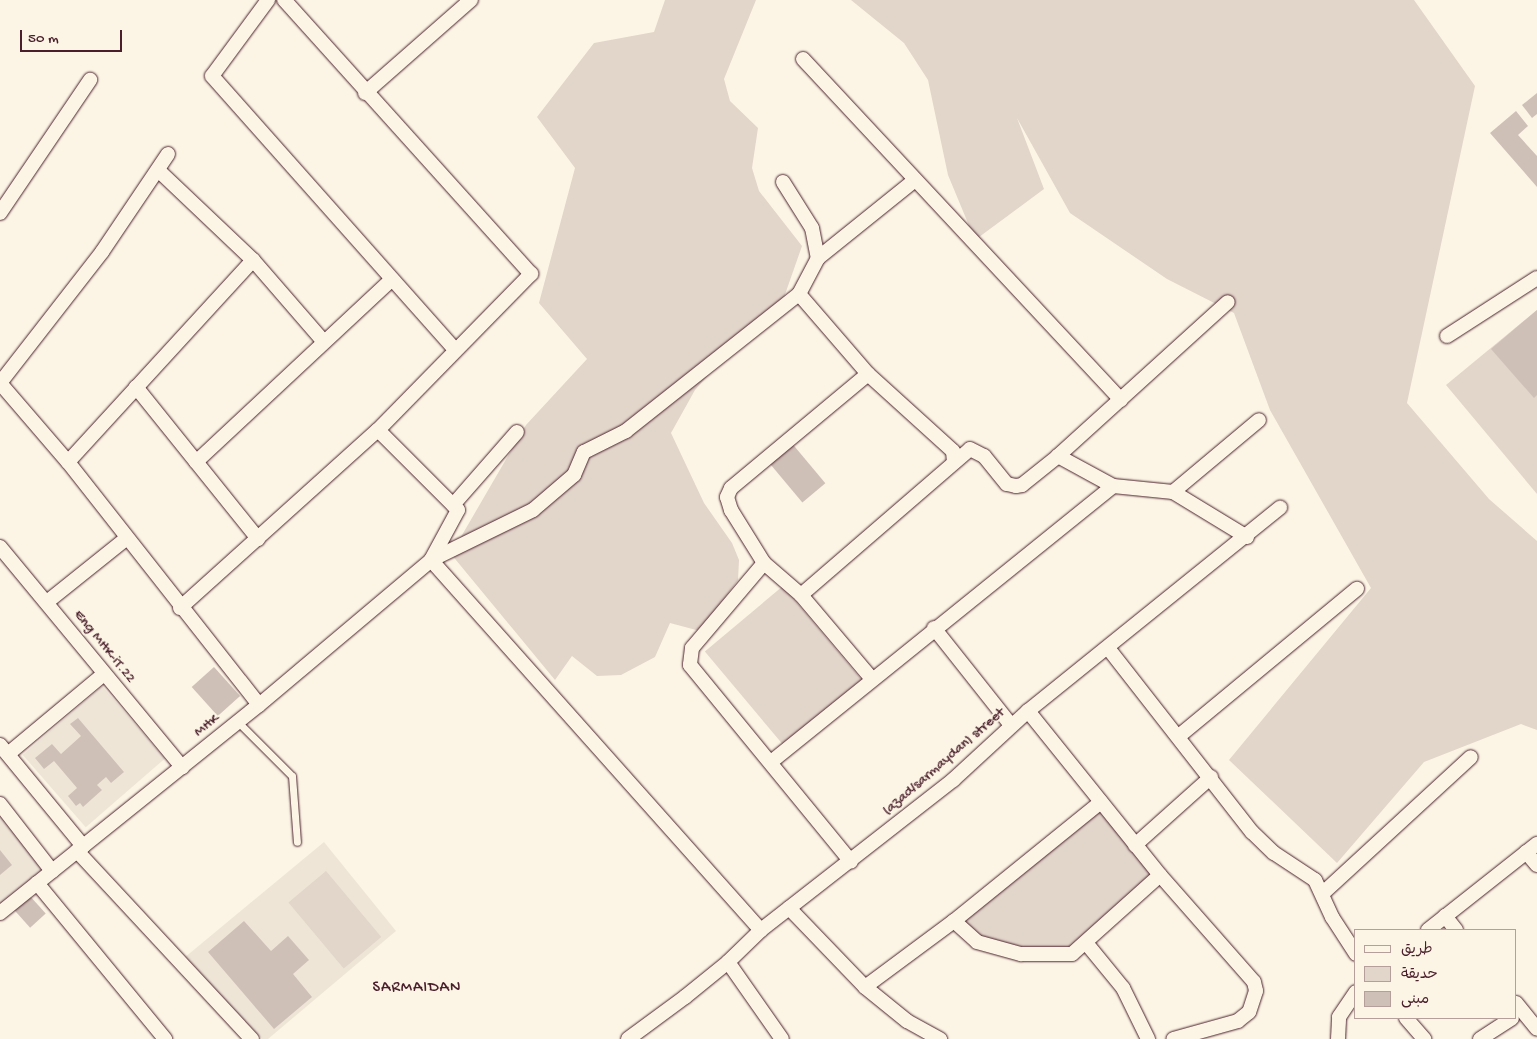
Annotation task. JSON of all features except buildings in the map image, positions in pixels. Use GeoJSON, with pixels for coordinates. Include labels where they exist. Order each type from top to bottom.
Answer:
{"type":"FeatureCollection","features":[{"type":"Feature","properties":{"kind":"street"},"geometry":{"type":"LineString","coordinates":[[268,0],[212,76],[454,349]]}},
{"type":"Feature","properties":{"kind":"street"},"geometry":{"type":"LineString","coordinates":[[180,608],[378,430],[454,349],[531,274],[365,93],[284,0]]}},
{"type":"Feature","properties":{"kind":"street"},"geometry":{"type":"LineString","coordinates":[[365,93],[471,0]]}},
{"type":"Feature","properties":{"kind":"street"},"geometry":{"type":"LineString","coordinates":[[803,59],[1121,400]]}},
{"type":"Feature","properties":{"kind":"street"},"geometry":{"type":"LineString","coordinates":[[0,213],[90,80]]}},
{"type":"Feature","properties":{"kind":"street"},"geometry":{"type":"LineString","coordinates":[[168,154],[102,252],[0,383],[68,462],[180,608],[259,705]]}},
{"type":"Feature","properties":{"kind":"street"},"geometry":{"type":"LineString","coordinates":[[158,170],[253,260],[324,342]]}},
{"type":"Feature","properties":{"kind":"street"},"geometry":{"type":"LineString","coordinates":[[431,560],[533,510],[574,475],[584,452],[626,431],[799,294],[818,258],[915,180]]}},
{"type":"Feature","properties":{"kind":"street"},"geometry":{"type":"LineString","coordinates":[[783,182],[812,228],[818,258]]}},
{"type":"Feature","properties":{"kind":"street"},"geometry":{"type":"LineString","coordinates":[[68,462],[253,260]]}},
{"type":"Feature","properties":{"kind":"street"},"geometry":{"type":"LineString","coordinates":[[196,462],[392,278]]}},
{"type":"Feature","properties":{"kind":"street"},"geometry":{"type":"LineString","coordinates":[[1447,336],[1537,278]]}},
{"type":"Feature","properties":{"kind":"street"},"geometry":{"type":"LineString","coordinates":[[799,294],[868,374],[953,451],[954,462]]}},
{"type":"Feature","properties":{"kind":"street"},"geometry":{"type":"LineString","coordinates":[[802,595],[970,449],[975,450],[1007,484],[1022,485],[1062,453],[1228,302]]}},
{"type":"Feature","properties":{"kind":"street"},"geometry":{"type":"LineString","coordinates":[[868,374],[731,488],[727,497],[731,510],[764,563],[802,595],[872,679]]}},
{"type":"Feature","properties":{"kind":"street"},"geometry":{"type":"LineString","coordinates":[[136,387],[258,539]]}},
{"type":"Feature","properties":{"kind":"street"},"geometry":{"type":"LineString","coordinates":[[1173,492],[1259,420]]}},
{"type":"Feature","properties":{"kind":"street"},"geometry":{"type":"LineString","coordinates":[[378,430],[458,510],[431,560]]}},
{"type":"Feature","properties":{"kind":"street"},"geometry":{"type":"LineString","coordinates":[[453,505],[517,432]]}},
{"type":"Feature","properties":{"kind":"street"},"geometry":{"type":"LineString","coordinates":[[1062,453],[1058,456],[1113,486],[1173,492],[1247,538]]}},
{"type":"Feature","properties":{"kind":"street"},"geometry":{"type":"LineString","coordinates":[[771,762],[934,628],[1113,486]]}},
{"type":"Feature","properties":{"kind":"street","name":"(azad/sarmaydan) street"},"geometry":{"type":"LineString","coordinates":[[628,1039],[728,962],[761,930],[851,862],[953,780],[1011,725],[1247,538],[1280,508]]}},
{"type":"Feature","properties":{"kind":"street"},"geometry":{"type":"LineString","coordinates":[[47,602],[127,538]]}},
{"type":"Feature","properties":{"kind":"street","name":"Eng MHK-iT.22"},"geometry":{"type":"LineString","coordinates":[[0,547],[182,766]]}},
{"type":"Feature","properties":{"kind":"street"},"geometry":{"type":"LineString","coordinates":[[431,560],[761,930]]}},
{"type":"Feature","properties":{"kind":"street","name":"MHK"},"geometry":{"type":"LineString","coordinates":[[0,913],[259,705],[431,560]]}},
{"type":"Feature","properties":{"kind":"street"},"geometry":{"type":"LineString","coordinates":[[764,563],[692,648],[690,665],[851,862]]}},
{"type":"Feature","properties":{"kind":"street"},"geometry":{"type":"LineString","coordinates":[[1179,736],[1357,590]]}},
{"type":"Feature","properties":{"kind":"street"},"geometry":{"type":"LineString","coordinates":[[934,628],[1011,725]]}},
{"type":"Feature","properties":{"kind":"street"},"geometry":{"type":"LineString","coordinates":[[1108,648],[1179,736],[1252,832],[1274,853],[1315,880],[1332,917],[1354,951]]}},
{"type":"Feature","properties":{"kind":"street"},"geometry":{"type":"LineString","coordinates":[[104,674],[4,749],[80,849],[252,1039]]}},
{"type":"Feature","properties":{"kind":"street"},"geometry":{"type":"LineString","coordinates":[[1028,711],[1160,876],[1254,982],[1256,991],[1249,1012],[1238,1021],[1173,1039]]}},
{"type":"Feature","properties":{"kind":"street"},"geometry":{"type":"LineString","coordinates":[[1322,894],[1471,757]]}},
{"type":"Feature","properties":{"kind":"street"},"geometry":{"type":"LineString","coordinates":[[1135,845],[1211,777]]}},
{"type":"Feature","properties":{"kind":"street"},"geometry":{"type":"LineString","coordinates":[[865,987],[954,921],[1101,802]]}},
{"type":"Feature","properties":{"kind":"street"},"geometry":{"type":"LineString","coordinates":[[0,804],[52,871]]}},
{"type":"Feature","properties":{"kind":"street"},"geometry":{"type":"LineString","coordinates":[[1429,929],[1532,848],[1537,865]]}},
{"type":"Feature","properties":{"kind":"street"},"geometry":{"type":"LineString","coordinates":[[954,921],[977,942],[1021,954],[1072,954],[1087,944],[1160,876]]}},
{"type":"Feature","properties":{"kind":"street"},"geometry":{"type":"LineString","coordinates":[[37,883],[166,1039]]}},
{"type":"Feature","properties":{"kind":"street"},"geometry":{"type":"LineString","coordinates":[[789,908],[865,987],[907,1021],[940,1039]]}},
{"type":"Feature","properties":{"kind":"street"},"geometry":{"type":"LineString","coordinates":[[1445,916],[1455,929]]}},
{"type":"Feature","properties":{"kind":"street"},"geometry":{"type":"LineString","coordinates":[[1087,944],[1123,988],[1148,1039]]}},
{"type":"Feature","properties":{"kind":"street"},"geometry":{"type":"LineString","coordinates":[[728,962],[782,1039]]}},
{"type":"Feature","properties":{"kind":"street"},"geometry":{"type":"LineString","coordinates":[[1338,1039],[1339,1017],[1354,995]]}},
{"type":"Feature","properties":{"kind":"street"},"geometry":{"type":"LineString","coordinates":[[1517,1012],[1537,1029]]}},
{"type":"Feature","properties":{"kind":"street"},"geometry":{"type":"LineString","coordinates":[[1407,1019],[1424,1039]]}},
{"type":"Feature","properties":{"kind":"street"},"geometry":{"type":"LineString","coordinates":[[1480,1039],[1507,1019]]}},
{"type":"Feature","properties":{"kind":"lane"},"geometry":{"type":"LineString","coordinates":[[238,722],[292,776],[297,842]]}},
{"type":"Feature","properties":{"kind":"shaded area"},"geometry":{"type":"Polygon","coordinates":[[[102,686],[165,758],[86,827],[23,755],[102,686]]]}},
{"type":"Feature","properties":{"kind":"shaded area"},"geometry":{"type":"Polygon","coordinates":[[[0,808],[52,871],[0,913],[0,808]]]}},
{"type":"Feature","properties":{"kind":"shaded area"},"geometry":{"type":"Polygon","coordinates":[[[324,842],[396,931],[268,1039],[262,1039],[184,958],[324,842]]]}},
{"type":"Feature","properties":{"kind":"green space"},"geometry":{"type":"Polygon","coordinates":[[[665,0],[756,0],[724,79],[730,101],[758,128],[752,168],[759,191],[802,246],[782,303],[741,338],[695,390],[671,433],[704,503],[732,543],[739,560],[738,580],[700,631],[670,623],[655,657],[621,675],[597,676],[572,656],[555,680],[451,554],[526,425],[587,359],[539,303],[575,168],[537,117],[594,43],[654,32],[665,0]]]}},
{"type":"Feature","properties":{"kind":"green space"},"geometry":{"type":"Polygon","coordinates":[[[851,0],[1414,0],[1475,86],[1407,403],[1489,499],[1537,541],[1537,730],[1521,724],[1424,762],[1337,863],[1229,760],[1371,588],[1270,410],[1234,313],[1167,279],[1070,213],[1017,118],[1044,189],[975,240],[948,175],[928,80],[904,43],[851,0]]]}},
{"type":"Feature","properties":{"kind":"green space"},"geometry":{"type":"Polygon","coordinates":[[[1537,310],[1537,494],[1446,385],[1537,310]]]}},
{"type":"Feature","properties":{"kind":"green space"},"geometry":{"type":"Polygon","coordinates":[[[783,586],[861,679],[783,745],[705,652],[783,586]]]}},
{"type":"Feature","properties":{"kind":"green space"},"geometry":{"type":"Polygon","coordinates":[[[1101,802],[1160,875],[1072,954],[977,942],[954,921],[1101,802]]]}},
{"type":"Feature","properties":{"kind":"green space"},"geometry":{"type":"Polygon","coordinates":[[[326,871],[381,937],[344,968],[288,902],[326,871]]]}},
{"type":"Feature","properties":{"kind":"district","name":"SARMAIDAN"},"geometry":{"type":"Point","coordinates":[417,989]}}]}
